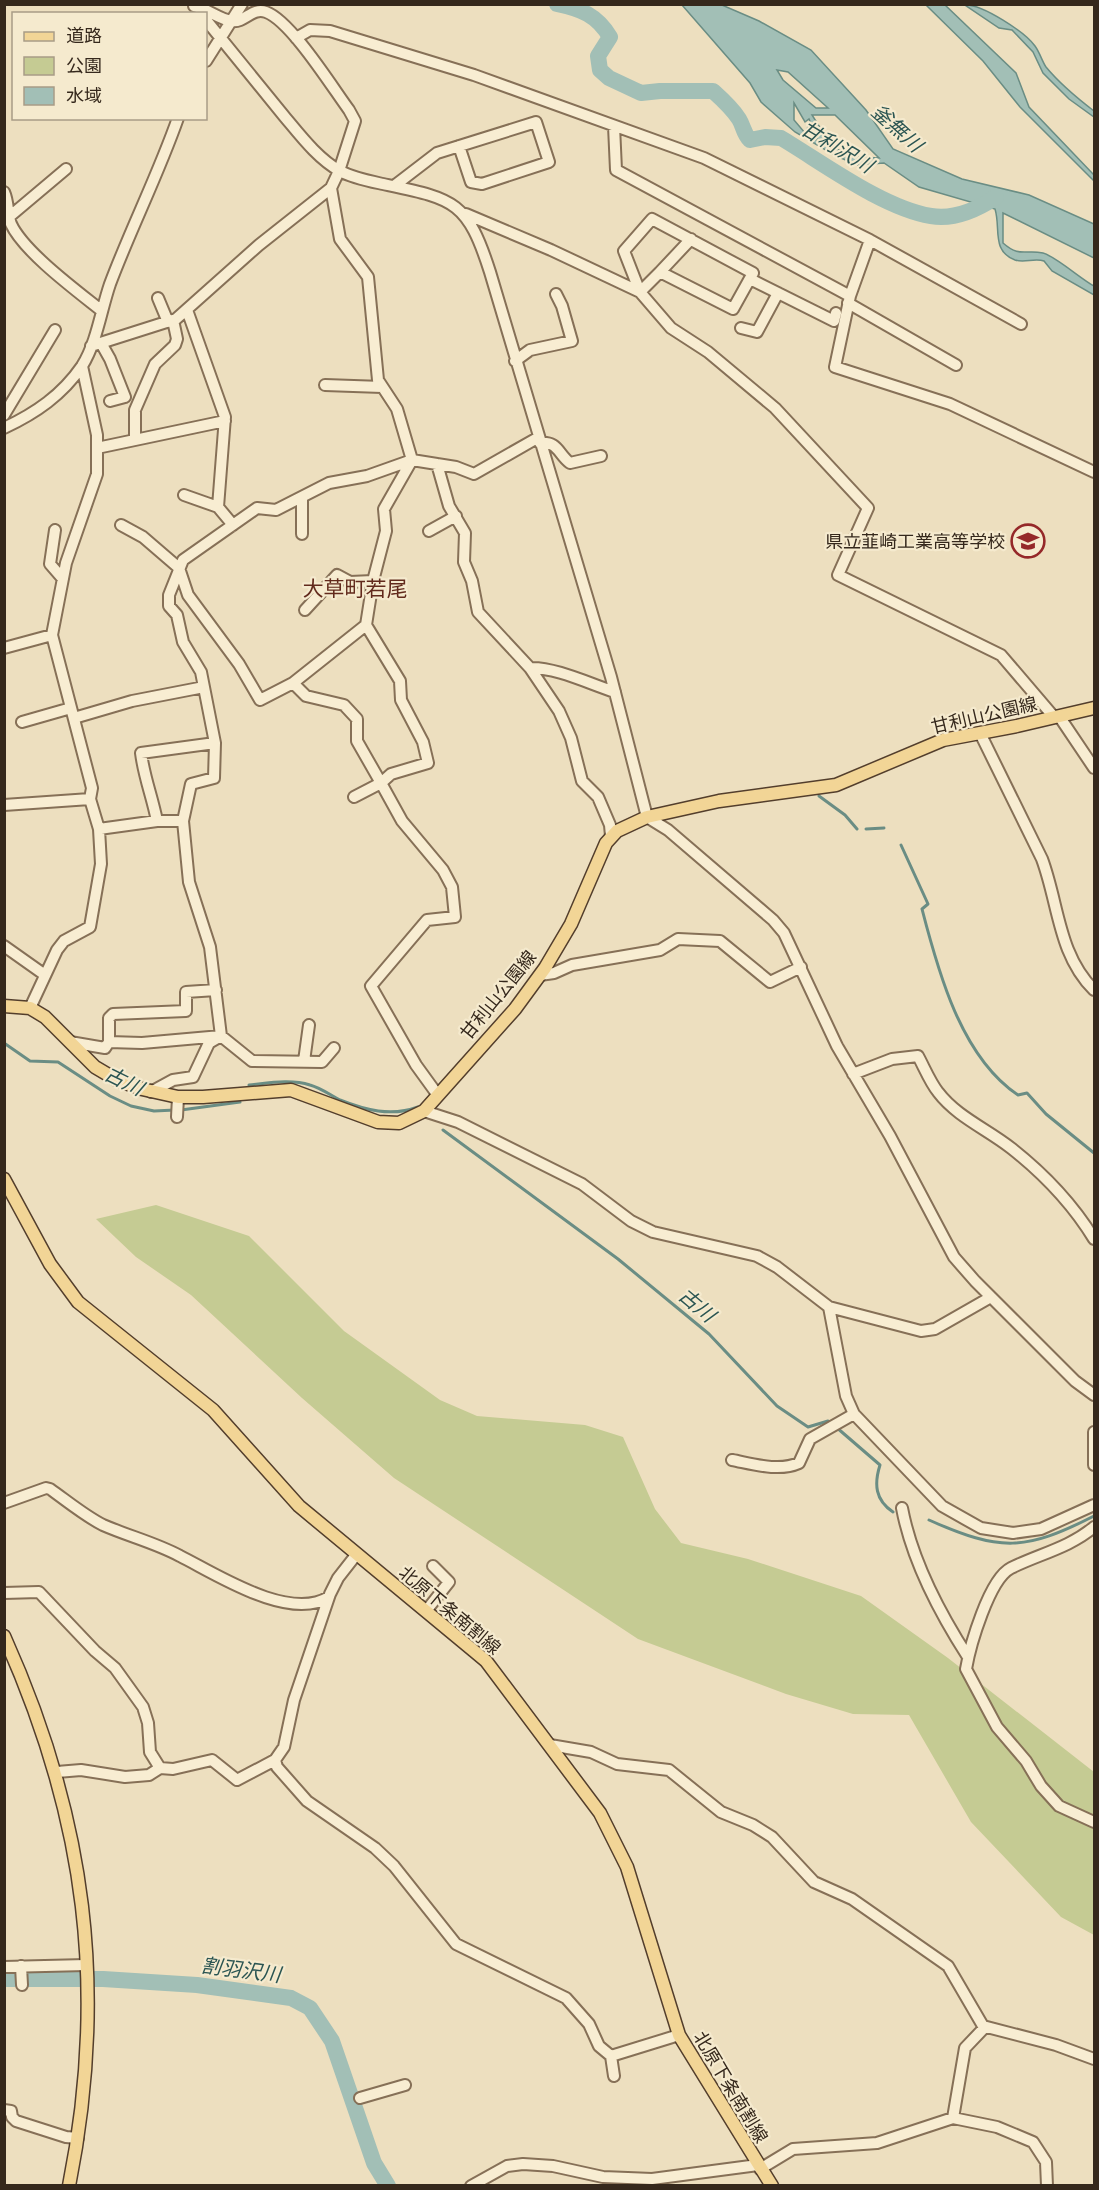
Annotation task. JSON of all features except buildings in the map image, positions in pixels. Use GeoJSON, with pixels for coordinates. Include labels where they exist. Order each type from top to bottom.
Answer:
{"type":"FeatureCollection","features":[{"type":"Feature","properties":{"kind":"main road","name":"甘利山公園線"},"geometry":{"type":"LineString","coordinates":[[30,1008],[45,1017],[95,1067],[117,1080],[178,1101],[291,1090],[388,1124],[399,1123],[424,1111],[515,1009],[540,975],[570,924],[597,860],[610,836],[647,817],[719,801],[836,785],[943,740],[1095,708]]}},
{"type":"Feature","properties":{"kind":"main road"},"geometry":{"type":"LineString","coordinates":[[4,1006],[30,1008]]}},
{"type":"Feature","properties":{"kind":"main road","name":"北原下条南割線"},"geometry":{"type":"LineString","coordinates":[[4,1179],[50,1264],[78,1302],[213,1410],[298,1506],[486,1661],[600,1813],[627,1867],[679,2035],[772,2186]]}},
{"type":"Feature","properties":{"kind":"main road"},"geometry":{"type":"LineString","coordinates":[[4,1636],[24,1680],[57,1772],[80,1884],[87,1970],[85,2086],[69,2186]]}},
{"type":"Feature","properties":{"kind":"street"},"geometry":{"type":"LineString","coordinates":[[207,59],[242,4]]}},
{"type":"Feature","properties":{"kind":"street"},"geometry":{"type":"LineString","coordinates":[[96,344],[170,321],[187,309],[267,238],[331,188],[355,121],[296,38],[264,11],[255,12],[240,21],[230,21],[208,8],[196,8]]}},
{"type":"Feature","properties":{"kind":"street"},"geometry":{"type":"LineString","coordinates":[[207,26],[221,38],[302,137],[339,171],[441,198],[465,214],[551,250],[640,292]]}},
{"type":"Feature","properties":{"kind":"street"},"geometry":{"type":"LineString","coordinates":[[296,38],[310,30],[330,30],[425,59],[704,158],[870,240],[1021,324]]}},
{"type":"Feature","properties":{"kind":"street"},"geometry":{"type":"LineString","coordinates":[[4,428],[49,404],[82,366],[96,344],[102,311],[177,120]]}},
{"type":"Feature","properties":{"kind":"street"},"geometry":{"type":"LineString","coordinates":[[394,186],[437,153],[459,146],[536,122],[549,162],[482,184],[471,182],[459,146]]}},
{"type":"Feature","properties":{"kind":"street"},"geometry":{"type":"LineString","coordinates":[[614,126],[616,170],[849,299],[956,365]]}},
{"type":"Feature","properties":{"kind":"street"},"geometry":{"type":"LineString","coordinates":[[7,213],[66,169]]}},
{"type":"Feature","properties":{"kind":"street"},"geometry":{"type":"LineString","coordinates":[[331,188],[340,239],[368,277],[376,365],[382,387],[397,409],[412,460],[384,509],[386,531],[373,580],[366,625],[400,681],[401,700],[423,742],[428,763],[391,774],[381,783],[354,797]]}},
{"type":"Feature","properties":{"kind":"street"},"geometry":{"type":"LineString","coordinates":[[4,192],[7,213],[16,232],[51,270],[102,311]]}},
{"type":"Feature","properties":{"kind":"street"},"geometry":{"type":"LineString","coordinates":[[465,214],[479,236],[615,692],[647,817],[668,830],[773,920],[784,933],[837,1046],[890,1136],[954,1257],[1075,1381],[1095,1395]]}},
{"type":"Feature","properties":{"kind":"street"},"geometry":{"type":"LineString","coordinates":[[660,272],[733,309],[753,273],[652,219],[624,250],[640,292],[670,328],[708,352],[775,408],[868,508],[838,575],[1001,655],[1056,717],[1095,768]]}},
{"type":"Feature","properties":{"kind":"street"},"geometry":{"type":"LineString","coordinates":[[640,292],[691,239]]}},
{"type":"Feature","properties":{"kind":"street"},"geometry":{"type":"LineString","coordinates":[[870,240],[849,299],[835,367],[950,404],[1095,472]]}},
{"type":"Feature","properties":{"kind":"street"},"geometry":{"type":"LineString","coordinates":[[750,279],[834,321],[836,314]]}},
{"type":"Feature","properties":{"kind":"street"},"geometry":{"type":"LineString","coordinates":[[741,328],[757,332],[778,293]]}},
{"type":"Feature","properties":{"kind":"street"},"geometry":{"type":"LineString","coordinates":[[515,361],[530,350],[572,341],[562,306],[556,294]]}},
{"type":"Feature","properties":{"kind":"street"},"geometry":{"type":"LineString","coordinates":[[135,438],[135,410],[155,364],[175,345],[177,339],[158,298]]}},
{"type":"Feature","properties":{"kind":"street"},"geometry":{"type":"LineString","coordinates":[[187,309],[225,421],[218,507]]}},
{"type":"Feature","properties":{"kind":"street"},"geometry":{"type":"LineString","coordinates":[[4,415],[55,330]]}},
{"type":"Feature","properties":{"kind":"street"},"geometry":{"type":"LineString","coordinates":[[96,344],[110,359],[125,397],[110,401]]}},
{"type":"Feature","properties":{"kind":"street"},"geometry":{"type":"LineString","coordinates":[[30,1008],[57,950],[64,941],[90,927],[101,864],[99,829],[90,799],[92,788],[52,635],[63,579],[97,474],[97,448],[91,398],[82,366]]}},
{"type":"Feature","properties":{"kind":"street"},"geometry":{"type":"LineString","coordinates":[[325,385],[382,387]]}},
{"type":"Feature","properties":{"kind":"street"},"geometry":{"type":"LineString","coordinates":[[97,448],[135,438],[225,421]]}},
{"type":"Feature","properties":{"kind":"street"},"geometry":{"type":"LineString","coordinates":[[221,1036],[210,946],[189,882],[183,821],[191,784],[214,778],[215,743],[201,672],[183,642],[177,615],[169,606],[169,596],[183,560],[257,508],[276,510],[302,499],[329,483],[367,476],[412,460],[456,467],[474,474],[539,440],[555,445],[570,463],[601,456]]}},
{"type":"Feature","properties":{"kind":"street"},"geometry":{"type":"LineString","coordinates":[[436,464],[444,491],[465,533],[464,562],[472,580],[478,612],[530,668],[559,711],[571,738],[582,781],[598,797],[610,825],[610,836]]}},
{"type":"Feature","properties":{"kind":"street"},"geometry":{"type":"LineString","coordinates":[[184,495],[218,507],[233,525]]}},
{"type":"Feature","properties":{"kind":"street"},"geometry":{"type":"LineString","coordinates":[[302,499],[302,534]]}},
{"type":"Feature","properties":{"kind":"street"},"geometry":{"type":"LineString","coordinates":[[429,531],[456,516]]}},
{"type":"Feature","properties":{"kind":"street"},"geometry":{"type":"LineString","coordinates":[[121,525],[143,537],[179,568],[188,595],[239,664],[260,700],[293,683],[366,625]]}},
{"type":"Feature","properties":{"kind":"street"},"geometry":{"type":"LineString","coordinates":[[55,530],[50,564],[63,579]]}},
{"type":"Feature","properties":{"kind":"street"},"geometry":{"type":"LineString","coordinates":[[305,610],[337,575],[350,582],[373,580]]}},
{"type":"Feature","properties":{"kind":"street"},"geometry":{"type":"LineString","coordinates":[[4,648],[52,635]]}},
{"type":"Feature","properties":{"kind":"street"},"geometry":{"type":"LineString","coordinates":[[530,668],[547,667],[573,679],[615,692]]}},
{"type":"Feature","properties":{"kind":"street"},"geometry":{"type":"LineString","coordinates":[[293,683],[306,696],[336,702],[352,712],[357,719],[357,741],[361,753],[402,821],[443,870],[452,887],[455,917],[427,920],[371,986],[416,1065],[437,1094]]}},
{"type":"Feature","properties":{"kind":"street"},"geometry":{"type":"LineString","coordinates":[[22,722],[204,687]]}},
{"type":"Feature","properties":{"kind":"street"},"geometry":{"type":"LineString","coordinates":[[980,734],[1042,859],[1050,881],[1061,936],[1070,957],[1082,978],[1095,990]]}},
{"type":"Feature","properties":{"kind":"street"},"geometry":{"type":"LineString","coordinates":[[157,821],[151,788],[145,780],[141,753],[215,743]]}},
{"type":"Feature","properties":{"kind":"street"},"geometry":{"type":"LineString","coordinates":[[4,805],[90,799]]}},
{"type":"Feature","properties":{"kind":"street"},"geometry":{"type":"LineString","coordinates":[[99,829],[157,821],[183,821]]}},
{"type":"Feature","properties":{"kind":"street"},"geometry":{"type":"LineString","coordinates":[[540,975],[554,973],[572,965],[660,950],[678,939],[720,941],[770,982],[801,967]]}},
{"type":"Feature","properties":{"kind":"street"},"geometry":{"type":"LineString","coordinates":[[4,946],[45,975]]}},
{"type":"Feature","properties":{"kind":"street"},"geometry":{"type":"LineString","coordinates":[[174,987],[186,992],[216,990]]}},
{"type":"Feature","properties":{"kind":"street"},"geometry":{"type":"LineString","coordinates":[[70,1042],[105,1048],[109,1042],[109,1018],[113,1014],[186,1011],[186,992]]}},
{"type":"Feature","properties":{"kind":"street"},"geometry":{"type":"LineString","coordinates":[[304,1061],[309,1025]]}},
{"type":"Feature","properties":{"kind":"street"},"geometry":{"type":"LineString","coordinates":[[151,1092],[173,1080],[193,1077],[209,1043],[221,1036]]}},
{"type":"Feature","properties":{"kind":"street"},"geometry":{"type":"LineString","coordinates":[[109,1042],[142,1043],[221,1036],[252,1061],[322,1062],[334,1048]]}},
{"type":"Feature","properties":{"kind":"street"},"geometry":{"type":"LineString","coordinates":[[853,1074],[892,1059],[918,1056],[938,1092],[965,1118],[1012,1149],[1055,1186],[1074,1206],[1095,1239]]}},
{"type":"Feature","properties":{"kind":"street"},"geometry":{"type":"LineString","coordinates":[[177,1117],[178,1101]]}},
{"type":"Feature","properties":{"kind":"street"},"geometry":{"type":"LineString","coordinates":[[424,1111],[468,1127],[582,1184],[631,1221],[653,1232],[757,1256],[777,1267],[828,1306],[921,1331],[935,1329],[991,1297]]}},
{"type":"Feature","properties":{"kind":"street"},"geometry":{"type":"LineString","coordinates":[[828,1306],[846,1396],[854,1414],[942,1506],[981,1528],[1013,1533],[1041,1529],[1095,1505]]}},
{"type":"Feature","properties":{"kind":"street"},"geometry":{"type":"LineString","coordinates":[[732,1460],[791,1467],[799,1463],[810,1439],[825,1428],[854,1414]]}},
{"type":"Feature","properties":{"kind":"street"},"geometry":{"type":"LineString","coordinates":[[1095,1432],[1095,1465]]}},
{"type":"Feature","properties":{"kind":"street"},"geometry":{"type":"LineString","coordinates":[[4,1503],[50,1489],[101,1524],[179,1555],[248,1592],[300,1602],[317,1602],[329,1597]]}},
{"type":"Feature","properties":{"kind":"street"},"geometry":{"type":"LineString","coordinates":[[902,1508],[920,1566],[953,1634],[968,1657]]}},
{"type":"Feature","properties":{"kind":"street"},"geometry":{"type":"LineString","coordinates":[[1095,1527],[1075,1542],[1009,1569],[990,1594],[966,1669],[997,1727],[1026,1761],[1041,1786],[1059,1806],[1095,1822]]}},
{"type":"Feature","properties":{"kind":"street"},"geometry":{"type":"LineString","coordinates":[[57,1772],[81,1770],[113,1777],[125,1777],[149,1775],[160,1768],[173,1769],[212,1760],[237,1780],[275,1760],[284,1747],[294,1700],[329,1597],[338,1578],[356,1555]]}},
{"type":"Feature","properties":{"kind":"street"},"geometry":{"type":"LineString","coordinates":[[426,1611],[449,1582],[433,1566]]}},
{"type":"Feature","properties":{"kind":"street"},"geometry":{"type":"LineString","coordinates":[[4,1593],[39,1592],[95,1651],[115,1668],[143,1707],[148,1723],[150,1752],[160,1768]]}},
{"type":"Feature","properties":{"kind":"street"},"geometry":{"type":"LineString","coordinates":[[549,1745],[591,1752],[617,1764],[669,1770],[721,1812],[753,1825],[772,1837],[814,1882],[852,1899],[948,1966],[974,2013],[985,2027],[1056,2045],[1095,2059]]}},
{"type":"Feature","properties":{"kind":"street"},"geometry":{"type":"LineString","coordinates":[[275,1760],[277,1767],[307,1801],[375,1848],[394,1866],[456,1944],[566,1998],[589,2024],[599,2046],[610,2056],[614,2076]]}},
{"type":"Feature","properties":{"kind":"street"},"geometry":{"type":"LineString","coordinates":[[4,1967],[87,1970]]}},
{"type":"Feature","properties":{"kind":"street"},"geometry":{"type":"LineString","coordinates":[[21,1969],[22,1985]]}},
{"type":"Feature","properties":{"kind":"street"},"geometry":{"type":"LineString","coordinates":[[953,2118],[965,2048],[985,2027]]}},
{"type":"Feature","properties":{"kind":"street"},"geometry":{"type":"LineString","coordinates":[[610,2056],[679,2035]]}},
{"type":"Feature","properties":{"kind":"street"},"geometry":{"type":"LineString","coordinates":[[360,2098],[405,2085]]}},
{"type":"Feature","properties":{"kind":"street"},"geometry":{"type":"LineString","coordinates":[[4,2110],[11,2111],[16,2121],[78,2138]]}},
{"type":"Feature","properties":{"kind":"street"},"geometry":{"type":"LineString","coordinates":[[471,2186],[507,2166],[523,2164],[553,2166],[603,2177],[652,2179],[759,2167],[793,2149],[870,2144],[953,2118],[997,2127],[1033,2142],[1046,2162],[1047,2186]]}},
{"type":"Feature","properties":{"kind":"green space"},"geometry":{"type":"Polygon","coordinates":[[[156,1205],[249,1236],[344,1331],[440,1400],[477,1416],[585,1425],[623,1437],[655,1509],[681,1543],[748,1559],[861,1596],[948,1658],[1094,1772],[1094,1935],[1061,1917],[971,1822],[909,1715],[853,1714],[786,1694],[638,1639],[394,1478],[302,1398],[191,1295],[136,1257],[96,1219],[156,1205]]]}},
{"type":"Feature","properties":{"kind":"water"},"geometry":{"type":"Polygon","coordinates":[[[682,5],[722,5],[759,21],[811,50],[866,110],[893,149],[962,179],[1029,195],[1094,224],[1094,258],[1003,213],[1003,243],[1018,252],[1043,253],[1054,258],[1094,286],[1094,295],[1052,271],[1044,261],[1018,261],[1007,256],[998,238],[995,209],[919,187],[884,163],[858,165],[836,156],[795,132],[761,102],[750,83],[682,5]],[[777,70],[783,80],[816,108],[828,108],[788,72],[777,70]],[[794,103],[794,120],[805,133],[808,127],[810,137],[818,141],[809,119],[805,122],[794,103]],[[812,115],[833,148],[860,157],[879,158],[835,115],[812,115]]]}},
{"type":"Feature","properties":{"kind":"water"},"geometry":{"type":"Polygon","coordinates":[[[926,5],[945,5],[1016,73],[1029,107],[1094,175],[1094,181],[1020,107],[983,61],[926,5]]]}},
{"type":"Feature","properties":{"kind":"water"},"geometry":{"type":"Polygon","coordinates":[[[965,5],[992,14],[1030,40],[1051,73],[1094,111],[1094,117],[1069,99],[1043,73],[1033,52],[1012,30],[999,28],[965,5]]]}},
{"type":"Feature","properties":{"kind":"waterway","name":"甘利沢川"},"geometry":{"type":"LineString","coordinates":[[557,4],[588,14],[605,29],[610,37],[598,56],[600,70],[609,78],[641,93],[713,91],[736,115],[750,140],[765,137],[781,138],[893,204],[940,217],[957,215],[974,209],[996,197]]}},
{"type":"Feature","properties":{"kind":"waterway"},"geometry":{"type":"LineString","coordinates":[[819,796],[845,815],[857,829]]}},
{"type":"Feature","properties":{"kind":"waterway"},"geometry":{"type":"LineString","coordinates":[[866,829],[884,828]]}},
{"type":"Feature","properties":{"kind":"waterway"},"geometry":{"type":"LineString","coordinates":[[901,845],[928,904],[922,909],[944,985],[967,1036],[981,1059],[998,1079],[1018,1095],[1027,1093],[1046,1114],[1094,1153]]}},
{"type":"Feature","properties":{"kind":"waterway","name":"古川"},"geometry":{"type":"LineString","coordinates":[[4,1043],[30,1061],[58,1062],[110,1096],[131,1106],[154,1111],[175,1110]]}},
{"type":"Feature","properties":{"kind":"waterway","name":"古川"},"geometry":{"type":"LineString","coordinates":[[249,1085],[280,1082],[303,1083],[349,1104],[378,1111],[398,1112],[418,1107]]}},
{"type":"Feature","properties":{"kind":"waterway","name":"古川"},"geometry":{"type":"LineString","coordinates":[[181,1110],[240,1102]]}},
{"type":"Feature","properties":{"kind":"waterway","name":"古川"},"geometry":{"type":"LineString","coordinates":[[443,1130],[618,1259],[709,1334],[777,1406],[808,1427],[828,1421],[831,1423]]}},
{"type":"Feature","properties":{"kind":"waterway","name":"古川"},"geometry":{"type":"LineString","coordinates":[[836,1427],[880,1465],[877,1479],[879,1497],[893,1512]]}},
{"type":"Feature","properties":{"kind":"waterway","name":"古川"},"geometry":{"type":"LineString","coordinates":[[929,1520],[975,1538],[1013,1543],[1049,1536],[1094,1516]]}},
{"type":"Feature","properties":{"kind":"waterway","name":"割羽沢川"},"geometry":{"type":"LineString","coordinates":[[4,1979],[103,1979],[197,1985],[291,1998],[310,2008],[332,2041],[374,2163],[388,2186]]}},
{"type":"Feature","properties":{"kind":"place","name":"県立韮崎工業高等学校"},"geometry":{"type":"Point","coordinates":[1028,541]}},
{"type":"Feature","properties":{"kind":"district","name":"大草町若尾"},"geometry":{"type":"Point","coordinates":[355,589]}},
{"type":"Feature","properties":{"kind":"water label","name":"釜無川"},"geometry":{"type":"Point","coordinates":[897,128]}}]}
